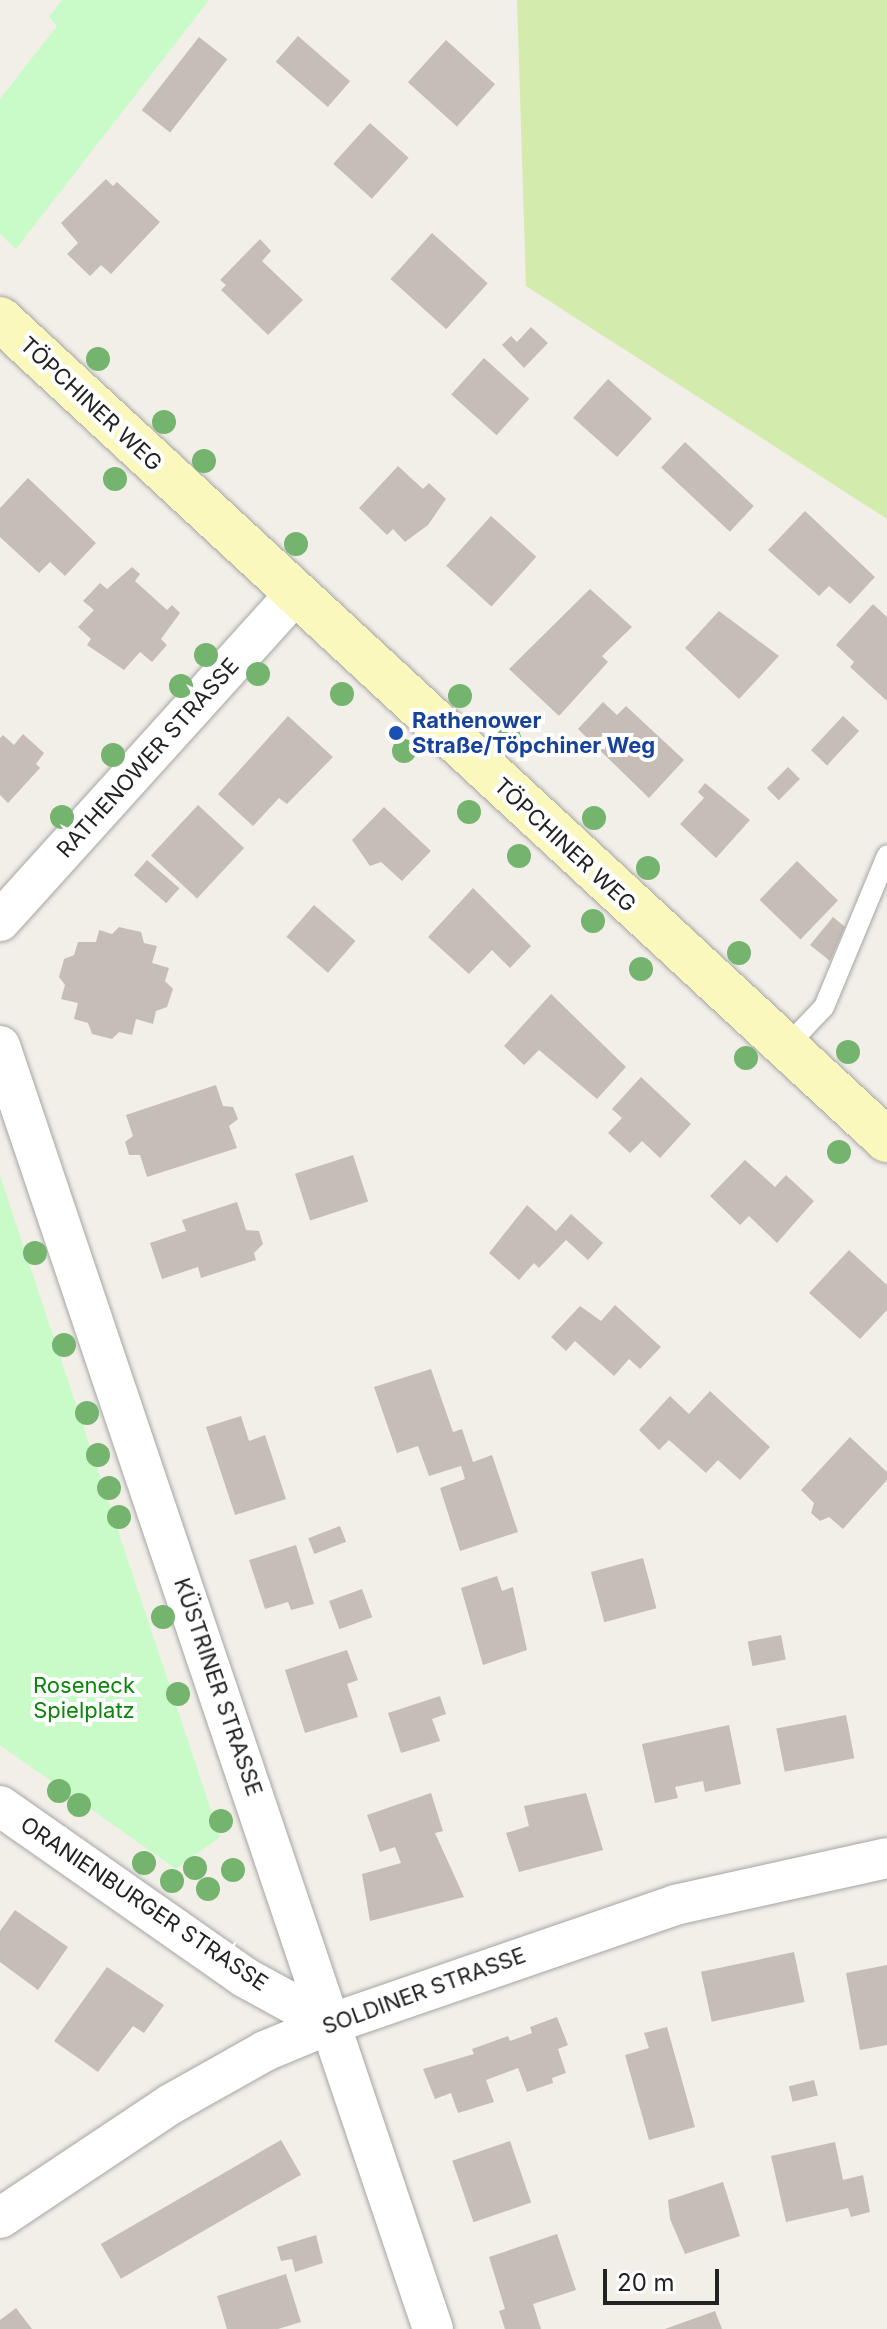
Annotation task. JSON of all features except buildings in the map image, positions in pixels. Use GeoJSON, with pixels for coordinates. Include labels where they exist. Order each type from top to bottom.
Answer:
{"type":"FeatureCollection","features":[{"type":"Feature","properties":{"kind":"street","name":"TÖPCHINER WEG"},"geometry":{"type":"LineString","coordinates":[[0,319],[887,1140]]}},
{"type":"Feature","properties":{"kind":"street","name":"RATHENOWER STRASSE"},"geometry":{"type":"LineString","coordinates":[[0,921],[295,594]]}},
{"type":"Feature","properties":{"kind":"street","name":"KÜSTRINER STRASSE"},"geometry":{"type":"LineString","coordinates":[[0,1046],[433,2329]]}},
{"type":"Feature","properties":{"kind":"street","name":"ORANIENBURGER STRASSE"},"geometry":{"type":"LineString","coordinates":[[0,1806],[244,1977],[330,2024]]}},
{"type":"Feature","properties":{"kind":"street","name":"SOLDINER STRASSE"},"geometry":{"type":"LineString","coordinates":[[0,2218],[171,2104],[265,2051],[330,2024],[675,1905],[887,1858]]}},
{"type":"Feature","properties":{"kind":"lane"},"geometry":{"type":"LineString","coordinates":[[786,1047],[824,1007],[887,856]]}},
{"type":"Feature","properties":{"kind":"green space"},"geometry":{"type":"Polygon","coordinates":[[[62,0],[209,0],[16,249],[0,234],[0,99],[57,26],[49,17],[62,0]]]}},
{"type":"Feature","properties":{"kind":"green space"},"geometry":{"type":"Polygon","coordinates":[[[517,0],[887,0],[887,519],[526,286],[517,0]]]}},
{"type":"Feature","properties":{"kind":"green space","name":"Roseneck Spielplatz"},"geometry":{"type":"Polygon","coordinates":[[[0,1176],[220,1837],[176,1869],[0,1745],[0,1176]]]}},
{"type":"Feature","properties":{"kind":"place","name":"Rathenower Straße/Töpchiner Weg"},"geometry":{"type":"Point","coordinates":[396,733]}}]}
